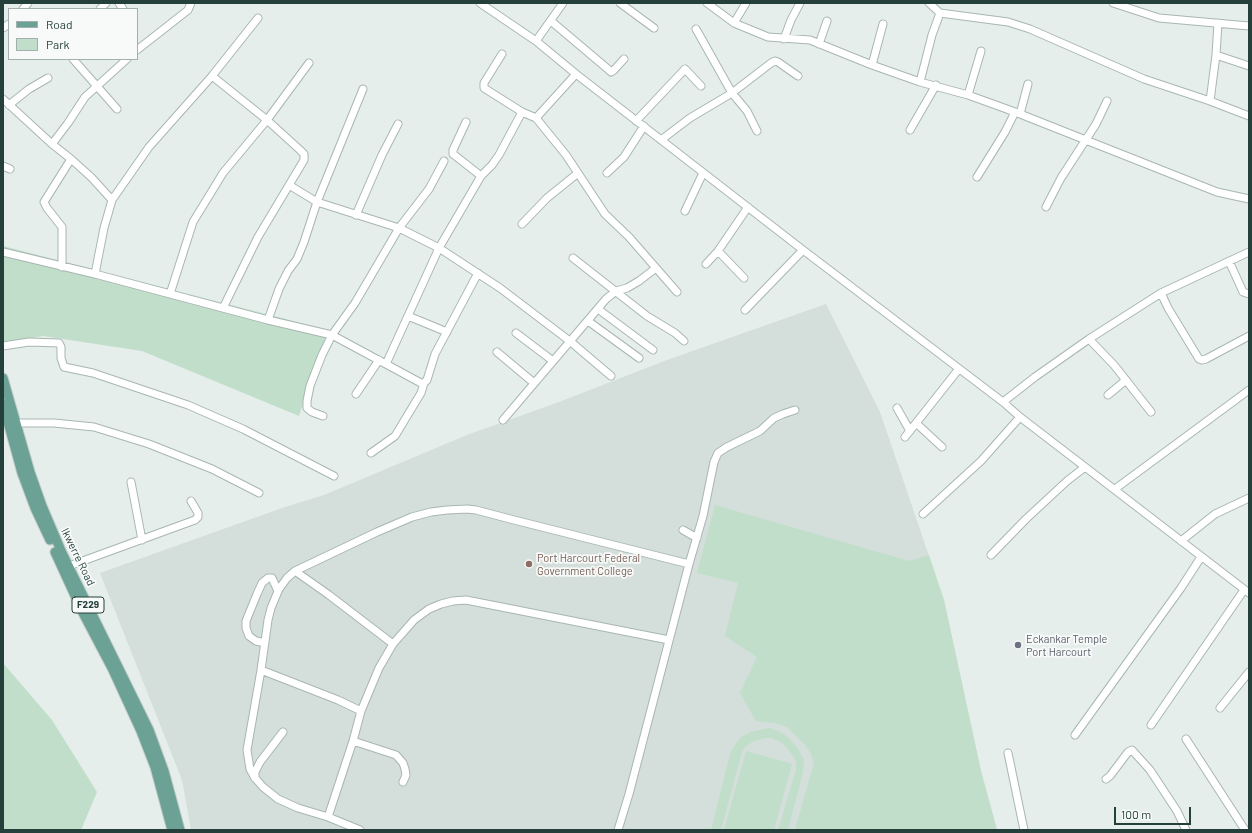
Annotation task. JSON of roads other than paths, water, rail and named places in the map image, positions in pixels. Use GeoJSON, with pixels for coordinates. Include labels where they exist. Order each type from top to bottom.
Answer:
{"type":"FeatureCollection","features":[{"type":"Feature","properties":{"kind":"main road","name":"Ikwerre Road"},"geometry":{"type":"LineString","coordinates":[[3,378],[15,423],[40,500],[69,566],[130,690],[153,741],[170,790],[180,830]]}},
{"type":"Feature","properties":{"kind":"main road","name":"Ikwerre Road"},"geometry":{"type":"LineString","coordinates":[[3,404],[22,473],[35,508],[83,613],[113,670],[141,731],[155,767],[172,830]]}},
{"type":"Feature","properties":{"kind":"street"},"geometry":{"type":"LineString","coordinates":[[138,49],[188,10],[192,3]]}},
{"type":"Feature","properties":{"kind":"street"},"geometry":{"type":"LineString","coordinates":[[480,3],[536,41],[703,173],[748,206],[958,370],[1003,402],[1020,417],[1115,489],[1181,542],[1247,591],[1151,725]]}},
{"type":"Feature","properties":{"kind":"street"},"geometry":{"type":"LineString","coordinates":[[536,41],[563,3]]}},
{"type":"Feature","properties":{"kind":"street"},"geometry":{"type":"LineString","coordinates":[[620,3],[654,28]]}},
{"type":"Feature","properties":{"kind":"street"},"geometry":{"type":"LineString","coordinates":[[707,3],[734,23],[768,37],[810,40],[872,65],[920,82],[936,85],[968,95],[1017,113],[1217,192],[1249,199]]}},
{"type":"Feature","properties":{"kind":"street"},"geometry":{"type":"LineString","coordinates":[[734,23],[746,3]]}},
{"type":"Feature","properties":{"kind":"street"},"geometry":{"type":"LineString","coordinates":[[784,38],[788,26],[800,3]]}},
{"type":"Feature","properties":{"kind":"street"},"geometry":{"type":"LineString","coordinates":[[929,3],[940,13],[1008,22],[1030,29],[1144,79],[1249,116]]}},
{"type":"Feature","properties":{"kind":"street"},"geometry":{"type":"LineString","coordinates":[[1113,3],[1159,18],[1249,26]]}},
{"type":"Feature","properties":{"kind":"street"},"geometry":{"type":"LineString","coordinates":[[920,82],[932,35],[940,13]]}},
{"type":"Feature","properties":{"kind":"street"},"geometry":{"type":"LineString","coordinates":[[95,274],[104,228],[112,200],[149,147],[212,76],[258,18]]}},
{"type":"Feature","properties":{"kind":"street"},"geometry":{"type":"LineString","coordinates":[[550,21],[612,72],[624,59]]}},
{"type":"Feature","properties":{"kind":"street"},"geometry":{"type":"LineString","coordinates":[[820,44],[827,21]]}},
{"type":"Feature","properties":{"kind":"street"},"geometry":{"type":"LineString","coordinates":[[1210,101],[1216,55],[1218,23]]}},
{"type":"Feature","properties":{"kind":"street"},"geometry":{"type":"LineString","coordinates":[[872,65],[883,24]]}},
{"type":"Feature","properties":{"kind":"street"},"geometry":{"type":"LineString","coordinates":[[696,29],[732,93],[746,111],[757,131]]}},
{"type":"Feature","properties":{"kind":"street"},"geometry":{"type":"LineString","coordinates":[[968,95],[981,51]]}},
{"type":"Feature","properties":{"kind":"street"},"geometry":{"type":"LineString","coordinates":[[502,54],[483,86],[484,88],[522,112],[536,118],[578,173],[605,214],[629,237],[677,292]]}},
{"type":"Feature","properties":{"kind":"street"},"geometry":{"type":"LineString","coordinates":[[1216,55],[1249,66]]}},
{"type":"Feature","properties":{"kind":"street"},"geometry":{"type":"LineString","coordinates":[[74,60],[95,86],[117,109]]}},
{"type":"Feature","properties":{"kind":"street"},"geometry":{"type":"LineString","coordinates":[[52,144],[85,97],[95,86],[126,60]]}},
{"type":"Feature","properties":{"kind":"street"},"geometry":{"type":"LineString","coordinates":[[661,140],[690,118],[732,93],[771,63],[778,62],[798,76]]}},
{"type":"Feature","properties":{"kind":"street"},"geometry":{"type":"LineString","coordinates":[[170,294],[193,222],[223,173],[267,120],[309,63]]}},
{"type":"Feature","properties":{"kind":"street"},"geometry":{"type":"LineString","coordinates":[[636,121],[685,69],[700,86]]}},
{"type":"Feature","properties":{"kind":"street"},"geometry":{"type":"LineString","coordinates":[[536,118],[576,74]]}},
{"type":"Feature","properties":{"kind":"street"},"geometry":{"type":"LineString","coordinates":[[212,76],[267,120],[304,154],[304,160],[258,238],[223,308]]}},
{"type":"Feature","properties":{"kind":"street"},"geometry":{"type":"LineString","coordinates":[[9,105],[29,89],[48,78]]}},
{"type":"Feature","properties":{"kind":"street"},"geometry":{"type":"LineString","coordinates":[[977,177],[1017,113],[1028,84]]}},
{"type":"Feature","properties":{"kind":"street"},"geometry":{"type":"LineString","coordinates":[[910,130],[936,85]]}},
{"type":"Feature","properties":{"kind":"street"},"geometry":{"type":"LineString","coordinates":[[268,320],[279,289],[288,271],[297,259],[304,242],[317,202],[363,89]]}},
{"type":"Feature","properties":{"kind":"street"},"geometry":{"type":"LineString","coordinates":[[3,99],[91,177],[112,200]]}},
{"type":"Feature","properties":{"kind":"street"},"geometry":{"type":"LineString","coordinates":[[1046,207],[1061,178],[1096,124],[1107,101]]}},
{"type":"Feature","properties":{"kind":"street"},"geometry":{"type":"LineString","coordinates":[[386,364],[439,248],[481,176],[499,155],[522,112]]}},
{"type":"Feature","properties":{"kind":"street"},"geometry":{"type":"LineString","coordinates":[[466,122],[453,150],[453,154],[481,176]]}},
{"type":"Feature","properties":{"kind":"street"},"geometry":{"type":"LineString","coordinates":[[356,215],[382,155],[398,124]]}},
{"type":"Feature","properties":{"kind":"street"},"geometry":{"type":"LineString","coordinates":[[607,173],[624,156],[644,126]]}},
{"type":"Feature","properties":{"kind":"street"},"geometry":{"type":"LineString","coordinates":[[62,267],[62,227],[44,202],[71,159]]}},
{"type":"Feature","properties":{"kind":"street"},"geometry":{"type":"LineString","coordinates":[[323,416],[312,412],[307,408],[307,401],[310,386],[332,335],[355,303],[399,228],[428,189],[444,161]]}},
{"type":"Feature","properties":{"kind":"street"},"geometry":{"type":"LineString","coordinates":[[522,224],[547,198],[578,173]]}},
{"type":"Feature","properties":{"kind":"street"},"geometry":{"type":"LineString","coordinates":[[685,211],[703,173]]}},
{"type":"Feature","properties":{"kind":"street"},"geometry":{"type":"LineString","coordinates":[[289,185],[317,202],[399,228],[439,248],[500,288],[611,376]]}},
{"type":"Feature","properties":{"kind":"street"},"geometry":{"type":"LineString","coordinates":[[706,264],[718,251],[748,206]]}},
{"type":"Feature","properties":{"kind":"street"},"geometry":{"type":"LineString","coordinates":[[745,310],[803,250]]}},
{"type":"Feature","properties":{"kind":"street"},"geometry":{"type":"LineString","coordinates":[[718,251],[744,278]]}},
{"type":"Feature","properties":{"kind":"street"},"geometry":{"type":"LineString","coordinates":[[3,252],[332,335],[421,383],[424,383]]}},
{"type":"Feature","properties":{"kind":"street"},"geometry":{"type":"LineString","coordinates":[[1003,402],[1035,377],[1089,339],[1161,293],[1249,252]]}},
{"type":"Feature","properties":{"kind":"street"},"geometry":{"type":"LineString","coordinates":[[573,258],[647,316],[675,333],[684,341]]}},
{"type":"Feature","properties":{"kind":"street"},"geometry":{"type":"LineString","coordinates":[[1229,261],[1243,292],[1249,294]]}},
{"type":"Feature","properties":{"kind":"street"},"geometry":{"type":"LineString","coordinates":[[503,420],[606,299],[616,291],[627,288],[656,268]]}},
{"type":"Feature","properties":{"kind":"street"},"geometry":{"type":"LineString","coordinates":[[370,453],[394,436],[422,393],[424,383],[427,380],[435,354],[478,273]]}},
{"type":"Feature","properties":{"kind":"street"},"geometry":{"type":"LineString","coordinates":[[1161,293],[1168,308],[1199,359],[1206,359],[1249,336]]}},
{"type":"Feature","properties":{"kind":"street"},"geometry":{"type":"LineString","coordinates":[[598,309],[653,350]]}},
{"type":"Feature","properties":{"kind":"street"},"geometry":{"type":"LineString","coordinates":[[408,316],[447,332]]}},
{"type":"Feature","properties":{"kind":"street"},"geometry":{"type":"LineString","coordinates":[[588,321],[639,358]]}},
{"type":"Feature","properties":{"kind":"street"},"geometry":{"type":"LineString","coordinates":[[516,333],[553,361]]}},
{"type":"Feature","properties":{"kind":"street"},"geometry":{"type":"LineString","coordinates":[[1089,339],[1114,365],[1151,412]]}},
{"type":"Feature","properties":{"kind":"street"},"geometry":{"type":"LineString","coordinates":[[3,346],[29,342],[59,343],[64,367],[93,373],[188,405],[236,425],[334,476]]}},
{"type":"Feature","properties":{"kind":"street"},"geometry":{"type":"LineString","coordinates":[[497,352],[534,383]]}},
{"type":"Feature","properties":{"kind":"street"},"geometry":{"type":"LineString","coordinates":[[356,394],[379,360]]}},
{"type":"Feature","properties":{"kind":"street"},"geometry":{"type":"LineString","coordinates":[[897,408],[907,434],[958,370]]}},
{"type":"Feature","properties":{"kind":"street"},"geometry":{"type":"LineString","coordinates":[[1108,395],[1126,380]]}},
{"type":"Feature","properties":{"kind":"street"},"geometry":{"type":"LineString","coordinates":[[1115,489],[1249,390]]}},
{"type":"Feature","properties":{"kind":"street"},"geometry":{"type":"LineString","coordinates":[[618,830],[629,794],[703,516],[714,462],[718,453],[727,447],[760,431],[774,418],[795,410]]}},
{"type":"Feature","properties":{"kind":"street"},"geometry":{"type":"LineString","coordinates":[[923,514],[981,461],[1020,417]]}},
{"type":"Feature","properties":{"kind":"street"},"geometry":{"type":"LineString","coordinates":[[15,423],[54,423],[94,427],[149,444],[212,469],[260,493]]}},
{"type":"Feature","properties":{"kind":"street"},"geometry":{"type":"LineString","coordinates":[[916,423],[942,447]]}},
{"type":"Feature","properties":{"kind":"street"},"geometry":{"type":"LineString","coordinates":[[991,555],[1032,514],[1085,466]]}},
{"type":"Feature","properties":{"kind":"street"},"geometry":{"type":"LineString","coordinates":[[130,482],[142,540]]}},
{"type":"Feature","properties":{"kind":"street"},"geometry":{"type":"LineString","coordinates":[[1181,542],[1215,514],[1249,498]]}},
{"type":"Feature","properties":{"kind":"street"},"geometry":{"type":"LineString","coordinates":[[69,566],[195,520],[198,517],[198,513],[191,501]]}},
{"type":"Feature","properties":{"kind":"street"},"geometry":{"type":"LineString","coordinates":[[360,830],[328,817],[298,808],[278,799],[263,788],[250,769],[247,750],[271,608],[278,591],[294,571],[377,532],[412,518],[431,512],[467,509],[689,564]]}},
{"type":"Feature","properties":{"kind":"street"},"geometry":{"type":"LineString","coordinates":[[683,530],[697,538]]}},
{"type":"Feature","properties":{"kind":"street"},"geometry":{"type":"LineString","coordinates":[[1075,735],[1181,588],[1201,557]]}},
{"type":"Feature","properties":{"kind":"street"},"geometry":{"type":"LineString","coordinates":[[294,571],[329,595],[393,644]]}},
{"type":"Feature","properties":{"kind":"street"},"geometry":{"type":"LineString","coordinates":[[265,642],[256,641],[249,636],[246,628],[246,621],[262,583],[268,578],[272,578],[278,591]]}},
{"type":"Feature","properties":{"kind":"street"},"geometry":{"type":"LineString","coordinates":[[328,817],[354,741],[362,711],[379,668],[393,644],[414,620],[430,609],[447,603],[466,600],[669,640]]}},
{"type":"Feature","properties":{"kind":"street"},"geometry":{"type":"LineString","coordinates":[[261,670],[362,711]]}},
{"type":"Feature","properties":{"kind":"street"},"geometry":{"type":"LineString","coordinates":[[1220,708],[1249,672]]}},
{"type":"Feature","properties":{"kind":"street"},"geometry":{"type":"LineString","coordinates":[[255,778],[255,772],[260,762],[283,732]]}},
{"type":"Feature","properties":{"kind":"street"},"geometry":{"type":"LineString","coordinates":[[1186,739],[1245,830]]}},
{"type":"Feature","properties":{"kind":"street"},"geometry":{"type":"LineString","coordinates":[[354,741],[396,756],[403,763],[405,769],[406,775],[403,782]]}},
{"type":"Feature","properties":{"kind":"street"},"geometry":{"type":"LineString","coordinates":[[1106,779],[1110,776],[1128,752],[1132,750],[1150,770],[1177,811],[1186,830]]}},
{"type":"Feature","properties":{"kind":"street"},"geometry":{"type":"LineString","coordinates":[[1008,753],[1024,830]]}},
{"type":"Feature","properties":{"kind":"place","name":"Port Harcourt Federal Government College"},"geometry":{"type":"Point","coordinates":[529,564]}},
{"type":"Feature","properties":{"kind":"place","name":"Eckankar Temple Port Harcourt"},"geometry":{"type":"Point","coordinates":[1018,645]}}]}
